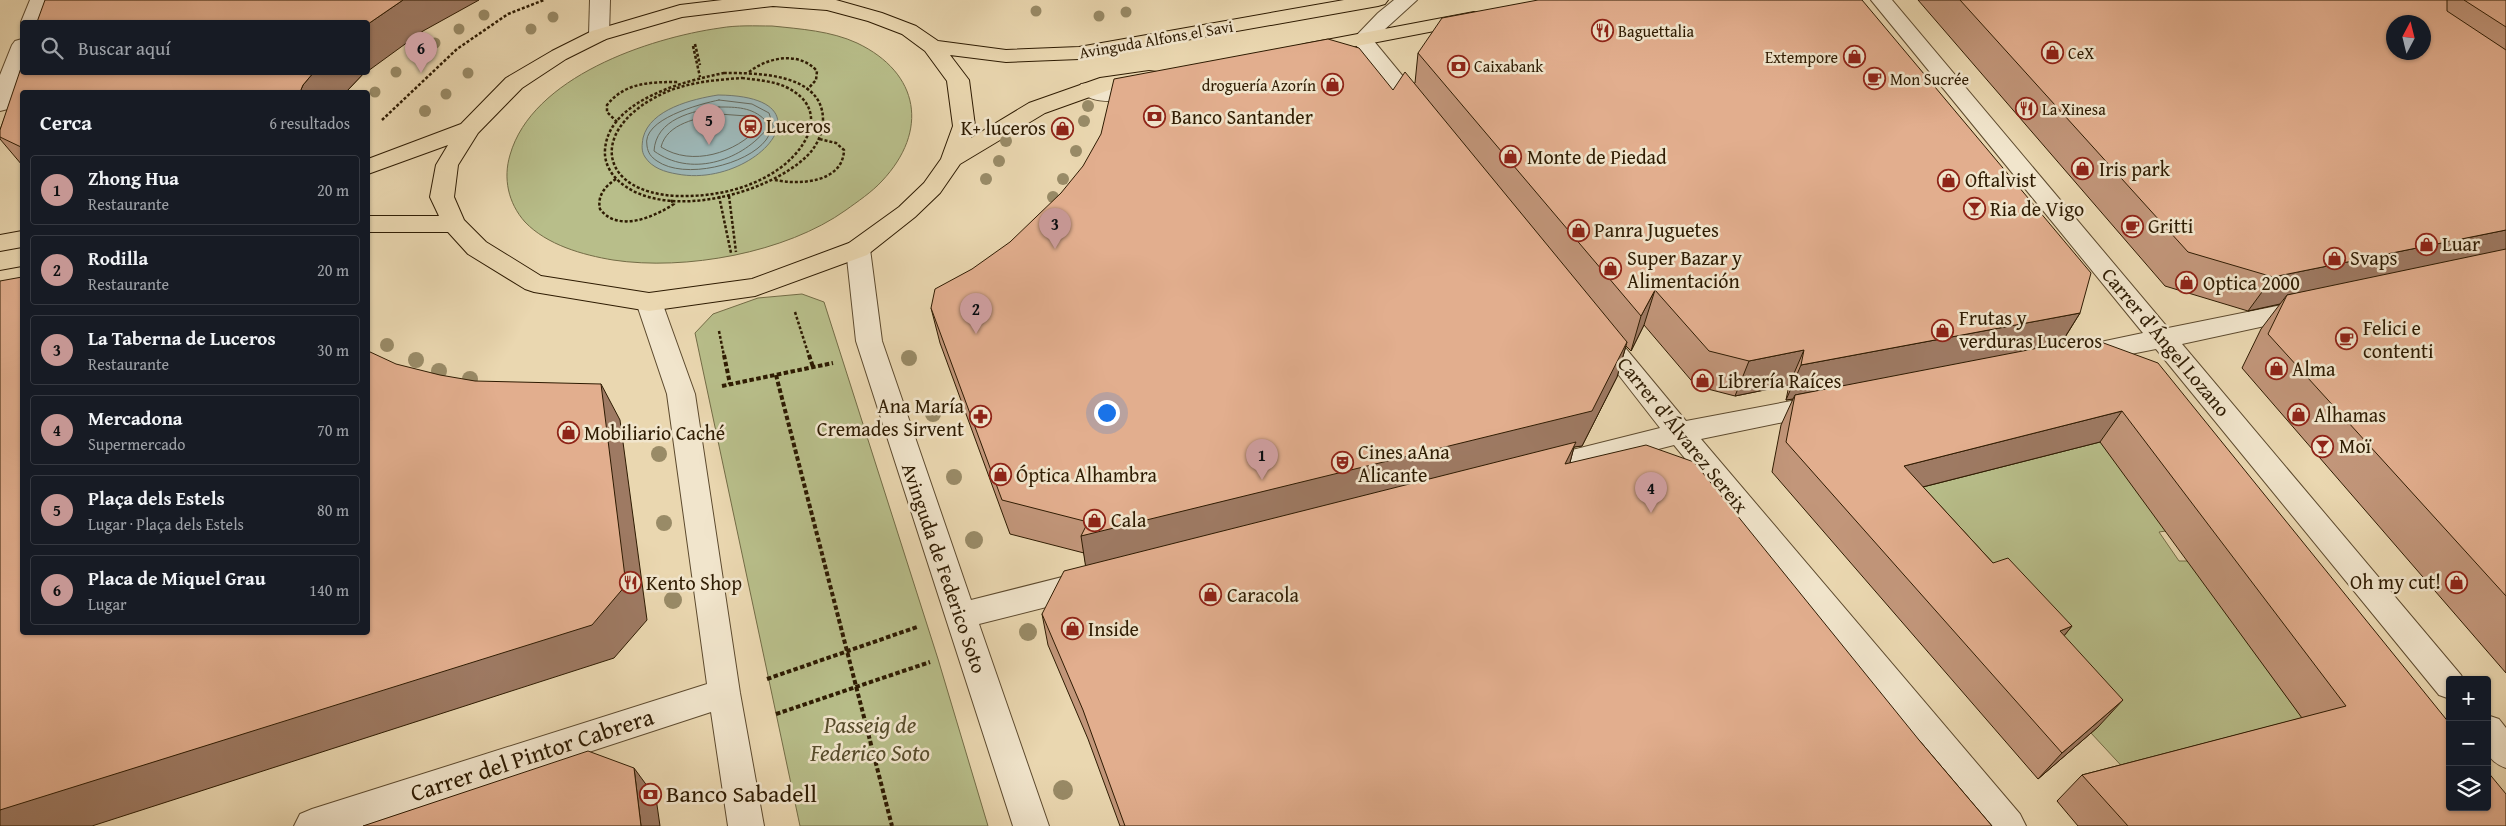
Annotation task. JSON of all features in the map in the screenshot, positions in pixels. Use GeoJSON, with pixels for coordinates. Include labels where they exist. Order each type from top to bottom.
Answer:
{"type":"FeatureCollection","features":[{"type":"Feature","properties":{"kind":"main road"},"geometry":{"type":"LineString","coordinates":[[773,0],[828,4],[875,17],[909,30],[932,46],[958,80],[964,126],[952,159],[932,188],[907,212],[858,249],[755,287],[649,302],[534,283],[476,248],[454,224],[442,197],[447,165],[469,129],[514,83],[558,55],[599,35],[680,11],[773,0]]}},
{"type":"Feature","properties":{"kind":"main road","name":"Avinguda Alfons el Savi"},"geometry":{"type":"LineString","coordinates":[[932,46],[1006,56],[1079,53],[1328,4],[1378,0]]}},
{"type":"Feature","properties":{"kind":"main road"},"geometry":{"type":"LineString","coordinates":[[1285,53],[1494,14]]}},
{"type":"Feature","properties":{"kind":"main road","name":"Avinguda Alfons el Savi"},"geometry":{"type":"LineString","coordinates":[[952,159],[1037,108],[1089,89]]}},
{"type":"Feature","properties":{"kind":"main road"},"geometry":{"type":"LineString","coordinates":[[370,165],[469,129]]}},
{"type":"Feature","properties":{"kind":"main road"},"geometry":{"type":"LineString","coordinates":[[370,224],[454,224]]}},
{"type":"Feature","properties":{"kind":"main road"},"geometry":{"type":"LineString","coordinates":[[0,243],[20,239]]}},
{"type":"Feature","properties":{"kind":"main road"},"geometry":{"type":"LineString","coordinates":[[0,280],[20,275]]}},
{"type":"Feature","properties":{"kind":"street"},"geometry":{"type":"LineString","coordinates":[[32,20],[40,0]]}},
{"type":"Feature","properties":{"kind":"street"},"geometry":{"type":"LineString","coordinates":[[599,35],[600,0]]}},
{"type":"Feature","properties":{"kind":"street"},"geometry":{"type":"LineString","coordinates":[[1406,0],[1385,17],[1362,40],[1434,129]]}},
{"type":"Feature","properties":{"kind":"street","name":"Carrer d'Ángel Lozano"},"geometry":{"type":"LineString","coordinates":[[1881,0],[2446,680]]}},
{"type":"Feature","properties":{"kind":"street"},"geometry":{"type":"LineString","coordinates":[[0,104],[20,50]]}},
{"type":"Feature","properties":{"kind":"street"},"geometry":{"type":"LineString","coordinates":[[1089,89],[1112,96],[1168,80]]}},
{"type":"Feature","properties":{"kind":"street","name":"Avinguda de Federico Soto"},"geometry":{"type":"LineString","coordinates":[[858,249],[869,341],[873,355],[1031,826]]}},
{"type":"Feature","properties":{"kind":"street"},"geometry":{"type":"LineString","coordinates":[[649,302],[681,394],[724,693],[746,826]]}},
{"type":"Feature","properties":{"kind":"street"},"geometry":{"type":"LineString","coordinates":[[2060,359],[2335,303]]}},
{"type":"Feature","properties":{"kind":"street","name":"Carrer d'Álvarez Sereix"},"geometry":{"type":"LineString","coordinates":[[1584,314],[1680,433],[2008,826]]}},
{"type":"Feature","properties":{"kind":"street"},"geometry":{"type":"LineString","coordinates":[[1506,477],[1680,433],[1845,401]]}},
{"type":"Feature","properties":{"kind":"street"},"geometry":{"type":"LineString","coordinates":[[960,616],[1118,576]]}},
{"type":"Feature","properties":{"kind":"street","name":"Carrer del Pintor Cabrera"},"geometry":{"type":"LineString","coordinates":[[312,826],[724,693]]}},
{"type":"Feature","properties":{"kind":"street"},"geometry":{"type":"LineString","coordinates":[[2491,735],[2506,753]]}},
{"type":"Feature","properties":{"kind":"path"},"geometry":{"type":"LineString","coordinates":[[380,122],[457,50],[508,14],[544,0]]}},
{"type":"Feature","properties":{"kind":"path"},"geometry":{"type":"LineString","coordinates":[[692,42],[700,78]]}},
{"type":"Feature","properties":{"kind":"path"},"geometry":{"type":"LineString","coordinates":[[749,73],[752,68],[768,61],[798,58],[815,66],[818,73],[816,80],[807,90]]}},
{"type":"Feature","properties":{"kind":"path"},"geometry":{"type":"LineString","coordinates":[[749,73],[772,75],[791,81],[807,90],[817,100],[823,112],[824,125],[820,139],[809,154],[794,167],[774,180],[729,196],[699,200],[670,200],[648,196],[630,189],[616,179],[607,166],[604,152],[608,137],[617,122],[634,106],[656,92],[682,82],[700,78],[749,73]]}},
{"type":"Feature","properties":{"kind":"path"},"geometry":{"type":"LineString","coordinates":[[742,78],[769,81],[792,90],[806,103],[813,120],[809,138],[795,157],[772,174],[742,187],[710,195],[677,197],[648,192],[626,182],[613,167],[609,150],[615,131],[631,113],[653,98],[681,87],[711,80],[742,78]]}},
{"type":"Feature","properties":{"kind":"path"},"geometry":{"type":"LineString","coordinates":[[617,122],[607,112],[607,105],[620,92],[643,83],[682,82]]}},
{"type":"Feature","properties":{"kind":"path"},"geometry":{"type":"LineString","coordinates":[[774,180],[790,185],[803,184],[823,179],[838,169],[843,161],[844,153],[841,146],[834,140],[820,139]]}},
{"type":"Feature","properties":{"kind":"path"},"geometry":{"type":"LineString","coordinates":[[616,179],[603,189],[598,197],[598,206],[603,213],[611,218],[636,220],[650,217],[674,204],[670,200]]}},
{"type":"Feature","properties":{"kind":"path"},"geometry":{"type":"LineString","coordinates":[[729,196],[736,255]]}},
{"type":"Feature","properties":{"kind":"path"},"geometry":{"type":"LineString","coordinates":[[794,309],[813,367]]}},
{"type":"Feature","properties":{"kind":"path"},"geometry":{"type":"LineString","coordinates":[[719,328],[730,384]]}},
{"type":"Feature","properties":{"kind":"path"},"geometry":{"type":"LineString","coordinates":[[681,394],[873,355]]}},
{"type":"Feature","properties":{"kind":"path"},"geometry":{"type":"LineString","coordinates":[[776,375],[892,826]]}},
{"type":"Feature","properties":{"kind":"path"},"geometry":{"type":"LineString","coordinates":[[724,693],[928,624],[960,616]]}},
{"type":"Feature","properties":{"kind":"path"},"geometry":{"type":"LineString","coordinates":[[776,714],[938,659]]}},
{"type":"Feature","properties":{"kind":"green space"},"geometry":{"type":"Polygon","coordinates":[[[772,26],[826,33],[857,43],[878,55],[894,70],[905,87],[911,104],[911,123],[907,143],[897,162],[882,181],[860,200],[822,225],[794,238],[765,248],[703,260],[671,263],[641,263],[613,260],[578,252],[544,237],[519,215],[508,190],[507,172],[510,155],[522,128],[542,104],[567,83],[597,66],[628,52],[660,41],[726,27],[772,26]]]}},
{"type":"Feature","properties":{"kind":"green space","name":"Passeig de Federico Soto"},"geometry":{"type":"Polygon","coordinates":[[[802,294],[824,302],[938,659],[988,826],[800,826],[695,333],[713,314],[758,298],[802,294]]]}},
{"type":"Feature","properties":{"kind":"green space"},"geometry":{"type":"Polygon","coordinates":[[[2096,436],[2166,531],[2159,532],[2179,561],[2188,561],[2314,734],[2142,788],[2091,733],[1892,484],[1926,477],[1933,484],[2059,452],[2096,436]]]}},
{"type":"Feature","properties":{"kind":"water"},"geometry":{"type":"Polygon","coordinates":[[[718,95],[754,99],[773,110],[778,124],[771,140],[756,156],[733,168],[706,175],[668,172],[655,167],[648,161],[642,150],[643,138],[647,128],[654,120],[674,107],[697,99],[718,95]]]}},
{"type":"Feature","properties":{"kind":"building"},"geometry":{"type":"Polygon","coordinates":[[[45,0],[403,0],[370,23],[370,20],[38,20],[45,0]]]}},
{"type":"Feature","properties":{"kind":"building"},"geometry":{"type":"Polygon","coordinates":[[[1538,0],[1862,0],[2091,273],[2080,313],[1801,365],[1804,350],[1749,361],[1709,351],[1655,290],[1641,316],[1418,53],[1442,18],[1538,0]]]}},
{"type":"Feature","properties":{"kind":"building"},"geometry":{"type":"Polygon","coordinates":[[[1960,0],[2447,0],[2447,11],[2506,50],[2506,230],[2273,277],[2188,252],[1960,0]]]}},
{"type":"Feature","properties":{"kind":"building"},"geometry":{"type":"Polygon","coordinates":[[[2464,0],[2506,0],[2506,27],[2464,0]]]}},
{"type":"Feature","properties":{"kind":"building"},"geometry":{"type":"Polygon","coordinates":[[[1328,39],[1359,48],[1393,90],[1405,72],[1627,342],[1592,411],[1081,536],[1088,522],[1002,500],[931,308],[935,289],[972,269],[1010,242],[1061,193],[1083,166],[1101,134],[1114,79],[1328,39]]]}},
{"type":"Feature","properties":{"kind":"building"},"geometry":{"type":"Polygon","coordinates":[[[20,71],[20,75],[311,75],[301,90],[20,90],[20,147],[0,137],[0,130],[20,71]]]}},
{"type":"Feature","properties":{"kind":"building"},"geometry":{"type":"Polygon","coordinates":[[[2506,249],[2506,596],[2268,334],[2287,295],[2506,249]]]}},
{"type":"Feature","properties":{"kind":"building"},"geometry":{"type":"Polygon","coordinates":[[[20,277],[20,635],[370,635],[370,352],[396,364],[475,381],[601,384],[626,585],[592,625],[0,810],[0,281],[20,277]]]}},
{"type":"Feature","properties":{"kind":"building"},"geometry":{"type":"Polygon","coordinates":[[[2090,338],[2158,363],[2446,719],[2446,811],[2491,811],[2491,776],[2506,794],[2506,826],[2128,826],[2082,775],[2346,706],[2122,411],[1904,466],[1993,563],[2008,558],[2072,626],[2060,631],[2123,700],[2062,753],[1786,442],[1795,395],[2090,338]]]}},
{"type":"Feature","properties":{"kind":"building"},"geometry":{"type":"Polygon","coordinates":[[[1576,442],[1565,464],[1646,445],[1694,462],[1919,740],[1992,826],[1125,826],[1083,710],[1042,614],[1064,571],[1576,442]]]}},
{"type":"Feature","properties":{"kind":"building"},"geometry":{"type":"Polygon","coordinates":[[[588,751],[634,768],[641,826],[363,826],[588,751]]]}},
{"type":"Feature","properties":{"kind":"place","name":"Baguettalia"},"geometry":{"type":"Point","coordinates":[1602,31]}},
{"type":"Feature","properties":{"kind":"place","name":"CeX"},"geometry":{"type":"Point","coordinates":[2052,53]}},
{"type":"Feature","properties":{"kind":"place","name":"Extempore"},"geometry":{"type":"Point","coordinates":[1854,57]}},
{"type":"Feature","properties":{"kind":"place","name":"Caixabank"},"geometry":{"type":"Point","coordinates":[1458,66]}},
{"type":"Feature","properties":{"kind":"place","name":"Placa de Miquel Grau"},"geometry":{"type":"Point","coordinates":[421,73]}},
{"type":"Feature","properties":{"kind":"place","name":"Mon Sucrée"},"geometry":{"type":"Point","coordinates":[1874,79]}},
{"type":"Feature","properties":{"kind":"place","name":"droguería Azorín"},"geometry":{"type":"Point","coordinates":[1332,85]}},
{"type":"Feature","properties":{"kind":"place","name":"La Xinesa"},"geometry":{"type":"Point","coordinates":[2026,109]}},
{"type":"Feature","properties":{"kind":"place","name":"Banco Santander"},"geometry":{"type":"Point","coordinates":[1155,117]}},
{"type":"Feature","properties":{"kind":"place","name":"Luceros"},"geometry":{"type":"Point","coordinates":[750,126]}},
{"type":"Feature","properties":{"kind":"place","name":"K+ luceros"},"geometry":{"type":"Point","coordinates":[1062,128]}},
{"type":"Feature","properties":{"kind":"place","name":"Plaça dels Estels"},"geometry":{"type":"Point","coordinates":[709,145]}},
{"type":"Feature","properties":{"kind":"place","name":"Monte de Piedad"},"geometry":{"type":"Point","coordinates":[1511,157]}},
{"type":"Feature","properties":{"kind":"place","name":"Iris park"},"geometry":{"type":"Point","coordinates":[2083,169]}},
{"type":"Feature","properties":{"kind":"place","name":"Oftalvist"},"geometry":{"type":"Point","coordinates":[1949,180]}},
{"type":"Feature","properties":{"kind":"place","name":"Ria de Vigo"},"geometry":{"type":"Point","coordinates":[1974,209]}},
{"type":"Feature","properties":{"kind":"place","name":"Gritti"},"geometry":{"type":"Point","coordinates":[2132,226]}},
{"type":"Feature","properties":{"kind":"place","name":"Panra Juguetes"},"geometry":{"type":"Point","coordinates":[1578,230]}},
{"type":"Feature","properties":{"kind":"place","name":"Luar"},"geometry":{"type":"Point","coordinates":[2426,244]}},
{"type":"Feature","properties":{"kind":"place","name":"La Taberna de Luceros"},"geometry":{"type":"Point","coordinates":[1055,249]}},
{"type":"Feature","properties":{"kind":"place","name":"Svaps"},"geometry":{"type":"Point","coordinates":[2334,258]}},
{"type":"Feature","properties":{"kind":"place","name":"Super Bazar y Alimentación"},"geometry":{"type":"Point","coordinates":[1611,269]}},
{"type":"Feature","properties":{"kind":"place","name":"Optica 2000"},"geometry":{"type":"Point","coordinates":[2187,283]}},
{"type":"Feature","properties":{"kind":"place","name":"Frutas y verduras Luceros"},"geometry":{"type":"Point","coordinates":[1943,330]}},
{"type":"Feature","properties":{"kind":"place","name":"Rodilla"},"geometry":{"type":"Point","coordinates":[976,334]}},
{"type":"Feature","properties":{"kind":"place","name":"Felici e contenti"},"geometry":{"type":"Point","coordinates":[2347,339]}},
{"type":"Feature","properties":{"kind":"place","name":"Alma"},"geometry":{"type":"Point","coordinates":[2276,369]}},
{"type":"Feature","properties":{"kind":"place","name":"Librería Raíces"},"geometry":{"type":"Point","coordinates":[1702,381]}},
{"type":"Feature","properties":{"kind":"place","name":"Alhamas"},"geometry":{"type":"Point","coordinates":[2298,415]}},
{"type":"Feature","properties":{"kind":"place","name":"Ana María Cremades Sirvent"},"geometry":{"type":"Point","coordinates":[980,417]}},
{"type":"Feature","properties":{"kind":"place","name":"Mobiliario Caché"},"geometry":{"type":"Point","coordinates":[568,433]}},
{"type":"Feature","properties":{"kind":"place","name":"Moï"},"geometry":{"type":"Point","coordinates":[2323,446]}},
{"type":"Feature","properties":{"kind":"place","name":"Cines aAna Alicante"},"geometry":{"type":"Point","coordinates":[1342,463]}},
{"type":"Feature","properties":{"kind":"place","name":"Óptica Alhambra"},"geometry":{"type":"Point","coordinates":[1000,475]}},
{"type":"Feature","properties":{"kind":"place","name":"Zhong Hua"},"geometry":{"type":"Point","coordinates":[1262,480]}},
{"type":"Feature","properties":{"kind":"place","name":"Mercadona"},"geometry":{"type":"Point","coordinates":[1651,513]}},
{"type":"Feature","properties":{"kind":"place","name":"Cala"},"geometry":{"type":"Point","coordinates":[1095,520]}},
{"type":"Feature","properties":{"kind":"place","name":"Oh my cut!"},"geometry":{"type":"Point","coordinates":[2457,582]}},
{"type":"Feature","properties":{"kind":"place","name":"Kento Shop"},"geometry":{"type":"Point","coordinates":[630,583]}},
{"type":"Feature","properties":{"kind":"place","name":"Caracola"},"geometry":{"type":"Point","coordinates":[1211,595]}},
{"type":"Feature","properties":{"kind":"place","name":"Inside"},"geometry":{"type":"Point","coordinates":[1072,629]}},
{"type":"Feature","properties":{"kind":"place","name":"Banco Sabadell"},"geometry":{"type":"Point","coordinates":[650,794]}}]}
